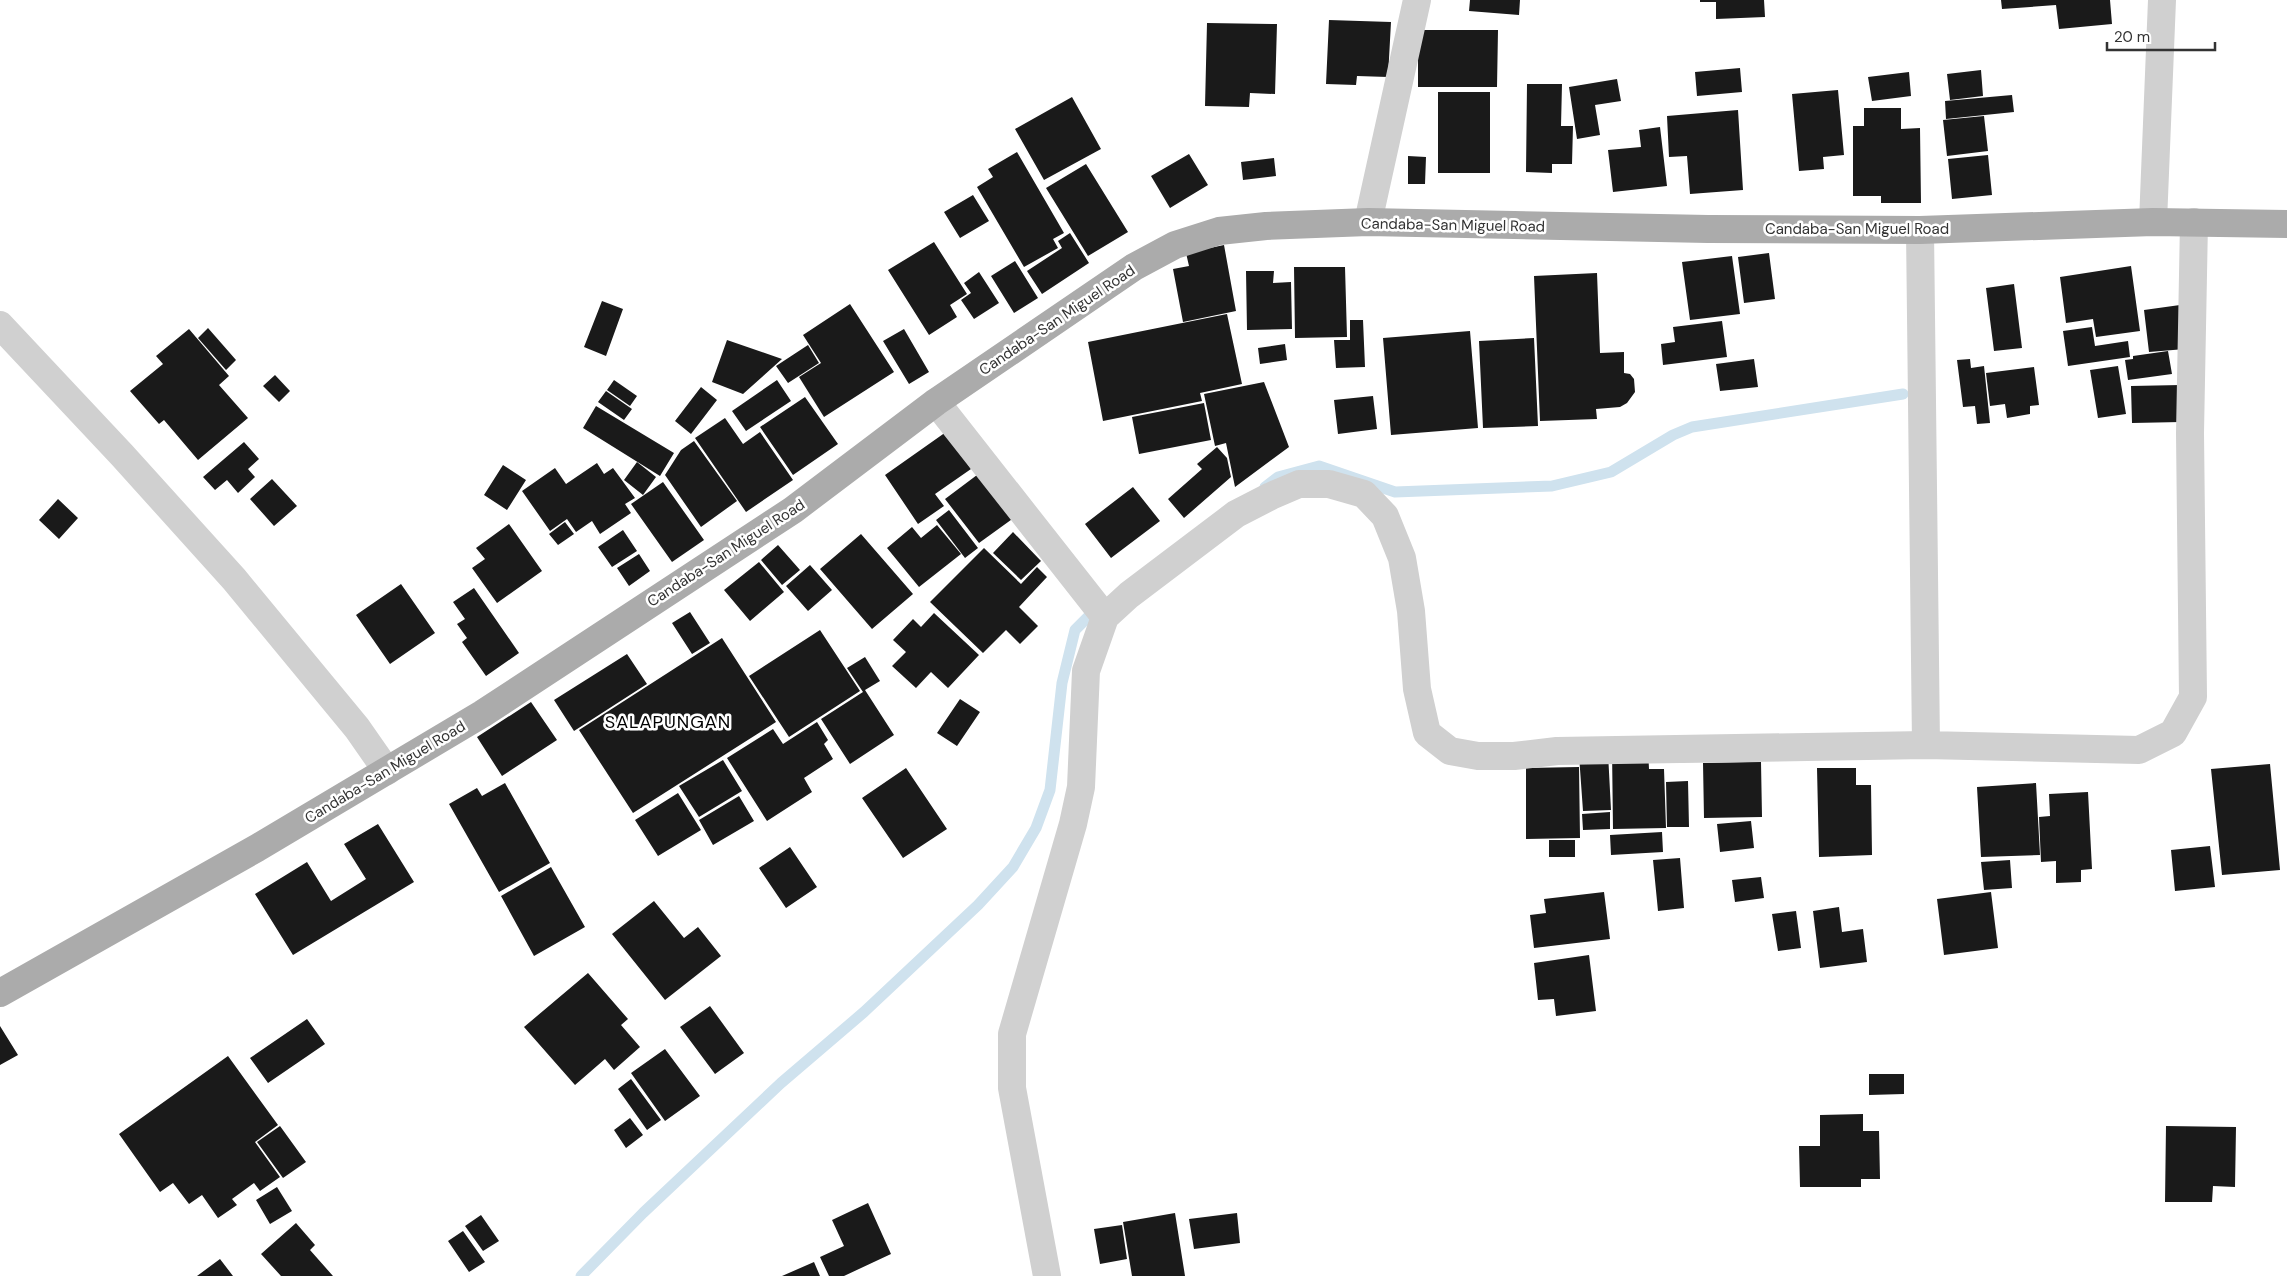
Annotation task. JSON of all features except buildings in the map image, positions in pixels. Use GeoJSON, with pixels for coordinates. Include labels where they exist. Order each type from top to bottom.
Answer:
{"type":"FeatureCollection","features":[{"type":"Feature","properties":{"kind":"main road","name":"Candaba-San Miguel Road"},"geometry":{"type":"LineString","coordinates":[[0,994],[257,848],[482,714],[793,510],[936,402],[1134,267],[1175,244],[1219,231],[1266,226],[1368,222],[1698,229],[1920,230],[2153,222],[2287,224]]}},
{"type":"Feature","properties":{"kind":"street"},"geometry":{"type":"LineString","coordinates":[[1368,222],[1417,0]]}},
{"type":"Feature","properties":{"kind":"street"},"geometry":{"type":"LineString","coordinates":[[2153,222],[2162,0]]}},
{"type":"Feature","properties":{"kind":"street"},"geometry":{"type":"LineString","coordinates":[[1047,1276],[1012,1088],[1012,1034],[1074,824],[1081,787],[1086,672],[1103,615],[1236,514],[1299,484],[1329,484],[1364,494],[1385,516],[1402,558],[1411,611],[1417,689],[1427,733],[1450,751],[1478,756],[1514,756],[1558,752],[1926,745],[2139,750],[2173,732],[2193,698],[2190,433],[2194,222]]}},
{"type":"Feature","properties":{"kind":"street"},"geometry":{"type":"LineString","coordinates":[[1920,230],[1926,745]]}},
{"type":"Feature","properties":{"kind":"street"},"geometry":{"type":"LineString","coordinates":[[0,325],[234,578],[357,728],[387,771]]}},
{"type":"Feature","properties":{"kind":"street"},"geometry":{"type":"LineString","coordinates":[[936,402],[1103,615]]}},
{"type":"Feature","properties":{"kind":"waterway"},"geometry":{"type":"LineString","coordinates":[[1265,487],[1278,477],[1319,466],[1395,492],[1552,486],[1611,472],[1673,435],[1692,427],[1903,394]]}},
{"type":"Feature","properties":{"kind":"waterway"},"geometry":{"type":"LineString","coordinates":[[581,1276],[643,1213],[781,1083],[864,1012],[978,905],[1013,867],[1036,828],[1050,790],[1062,683],[1075,630],[1098,607]]}},
{"type":"Feature","properties":{"kind":"district","name":"SALAPUNGAN"},"geometry":{"type":"Point","coordinates":[668,722]}}]}
